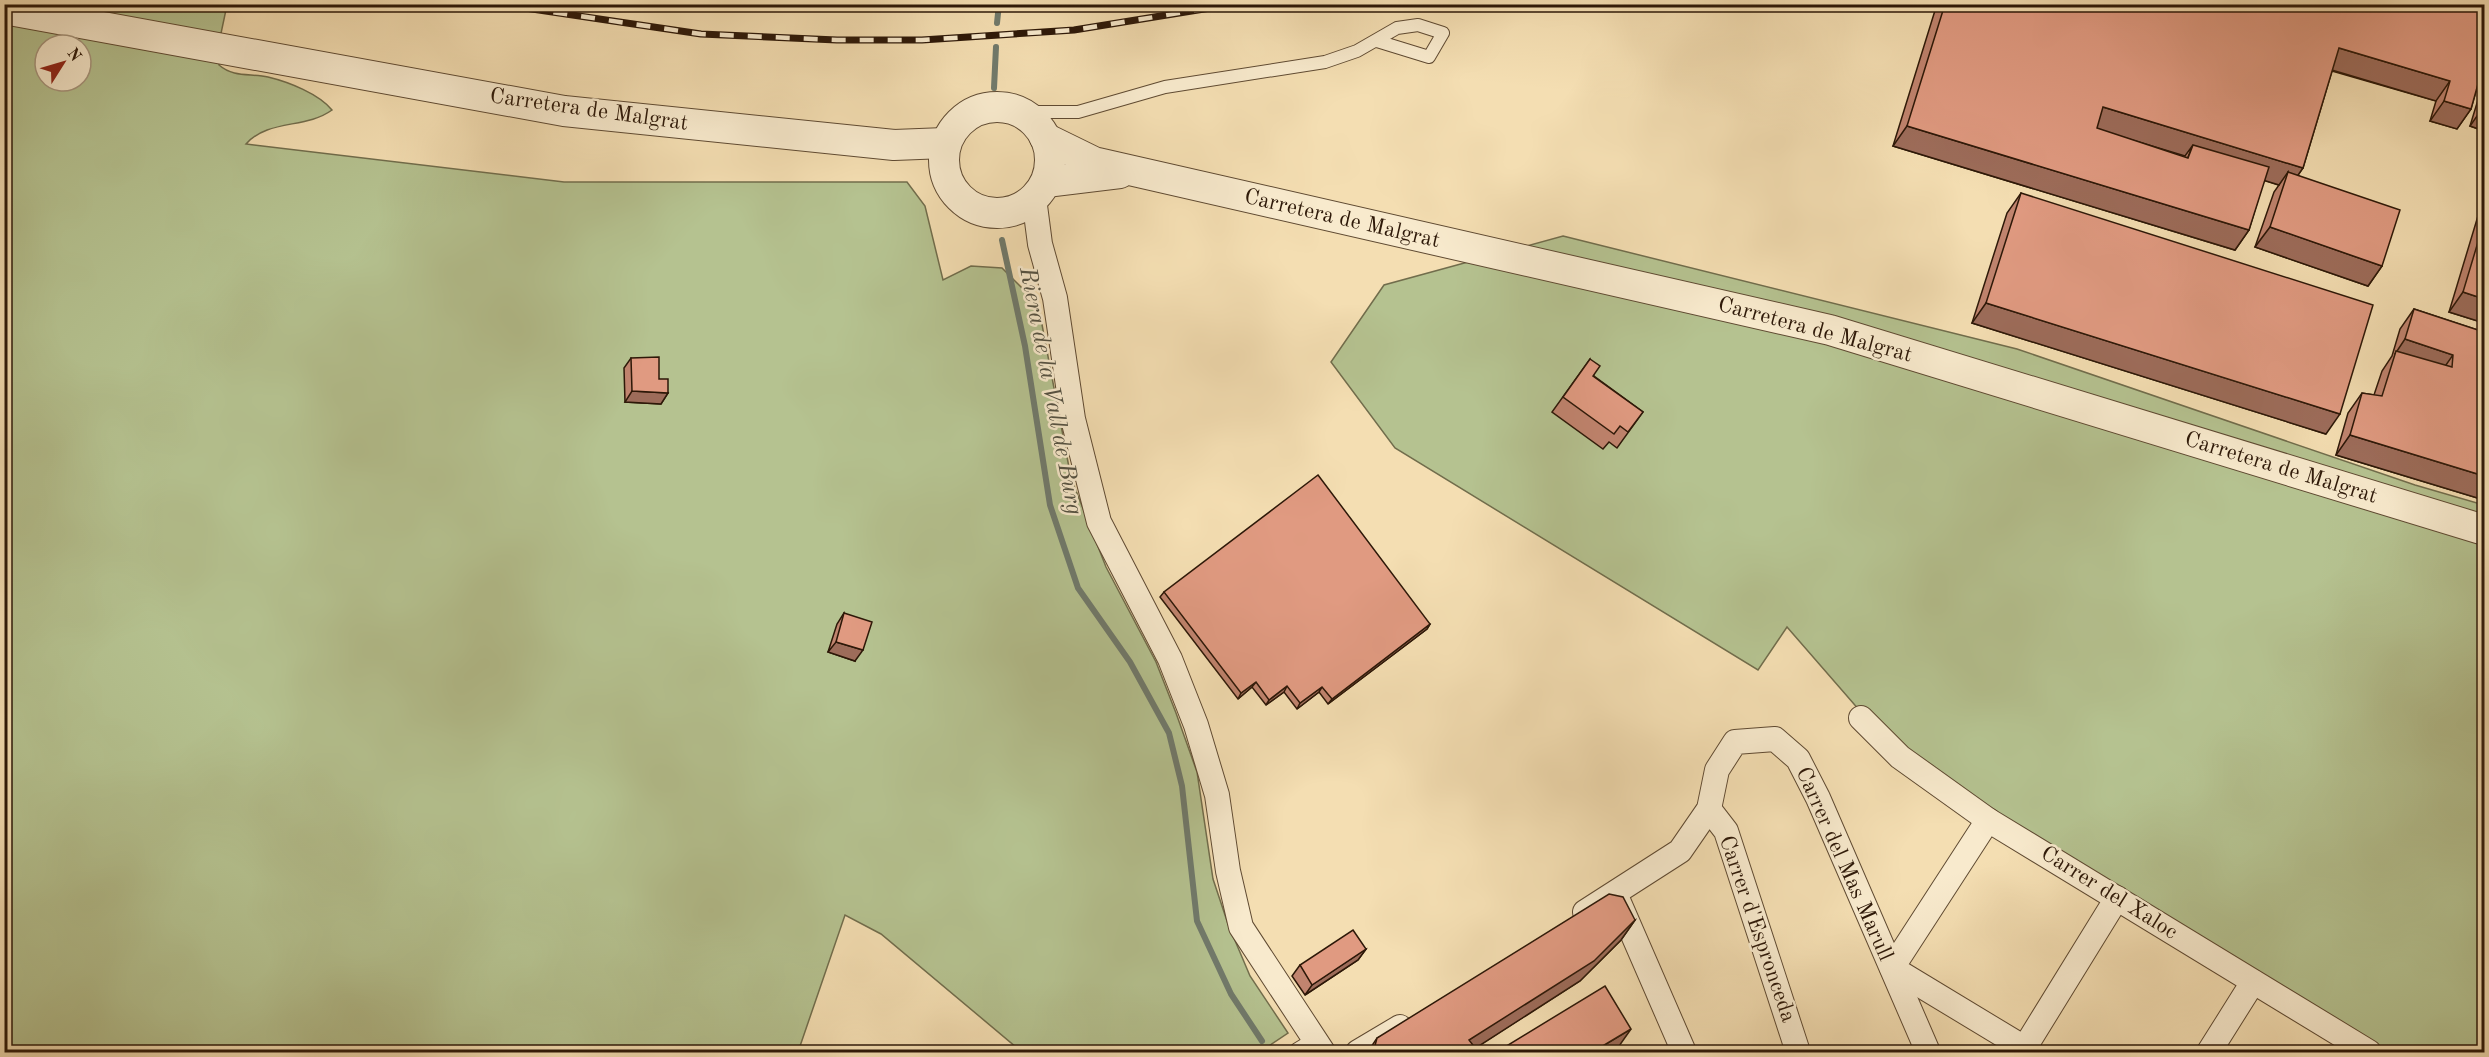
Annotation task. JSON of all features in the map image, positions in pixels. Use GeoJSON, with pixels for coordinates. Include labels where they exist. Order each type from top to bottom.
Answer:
{"type":"FeatureCollection","features":[{"type":"Feature","properties":{"kind":"street","name":"Carretera de Malgrat"},"geometry":{"type":"LineString","coordinates":[[4,9],[564,111],[894,145],[945,157]]}},
{"type":"Feature","properties":{"kind":"street"},"geometry":{"type":"LineString","coordinates":[[1033,197],[995,214],[982,212],[965,203],[951,189],[945,157],[953,129],[963,118],[978,109],[994,106],[1021,112],[1036,124],[1045,138],[1050,157],[1033,197],[1040,244],[1055,298],[1072,419],[1099,522],[1170,659],[1196,724],[1217,795],[1228,871],[1241,927],[1312,1049]]}},
{"type":"Feature","properties":{"kind":"street","name":"Carretera de Malgrat"},"geometry":{"type":"LineString","coordinates":[[1045,138],[1094,162],[1830,330],[2484,530]]}},
{"type":"Feature","properties":{"kind":"street","name":"Carretera de Malgrat"},"geometry":{"type":"LineString","coordinates":[[1033,197],[1135,171]]}},
{"type":"Feature","properties":{"kind":"street","name":"Carrer del Xaloc"},"geometry":{"type":"LineString","coordinates":[[1861,718],[1900,757],[1988,820],[2369,1053]]}},
{"type":"Feature","properties":{"kind":"street","name":"Carrer del Mas Marull"},"geometry":{"type":"LineString","coordinates":[[1566,924],[1680,851],[1709,808],[1717,770],[1735,742],[1775,739],[1798,759],[1818,798],[1928,1053]]}},
{"type":"Feature","properties":{"kind":"street","name":"Carrer d'Espronceda"},"geometry":{"type":"LineString","coordinates":[[1709,808],[1726,831],[1798,1053]]}},
{"type":"Feature","properties":{"kind":"street"},"geometry":{"type":"LineString","coordinates":[[1988,820],[1892,968],[2026,1051],[2117,898]]}},
{"type":"Feature","properties":{"kind":"street"},"geometry":{"type":"LineString","coordinates":[[1615,893],[1684,1053]]}},
{"type":"Feature","properties":{"kind":"street"},"geometry":{"type":"LineString","coordinates":[[2209,1053],[2253,982]]}},
{"type":"Feature","properties":{"kind":"street"},"geometry":{"type":"LineString","coordinates":[[1358,1053],[1418,1016]]}},
{"type":"Feature","properties":{"kind":"lane"},"geometry":{"type":"LineString","coordinates":[[1021,112],[1078,112],[1165,87],[1325,62],[1377,41],[1397,28],[1418,25],[1443,33],[1429,57],[1377,41]]}},
{"type":"Feature","properties":{"kind":"green space"},"geometry":{"type":"Polygon","coordinates":[[[4,5],[227,5],[220,38],[219,65],[230,72],[268,77],[294,85],[312,94],[332,110],[311,120],[265,131],[246,144],[564,182],[907,182],[925,206],[943,280],[971,266],[1002,268],[1033,299],[1040,314],[1071,478],[1106,567],[1156,662],[1197,772],[1213,879],[1228,924],[1250,976],[1288,1033],[1260,1052],[1022,1052],[881,934],[845,915],[798,1052],[5,1052],[4,5]]]}},
{"type":"Feature","properties":{"kind":"green space"},"geometry":{"type":"Polygon","coordinates":[[[1563,236],[2017,349],[2415,485],[2484,505],[2484,1052],[2369,1052],[1900,757],[1787,627],[1758,670],[1395,448],[1331,362],[1384,285],[1563,236]]]}},
{"type":"Feature","properties":{"kind":"building"},"geometry":{"type":"Polygon","coordinates":[[[1945,4],[2484,4],[2484,67],[2471,109],[2444,101],[2450,81],[2339,48],[2303,168],[2103,107],[2097,128],[2188,158],[2193,145],[2269,167],[2249,230],[1907,126],[1945,4]]]}},
{"type":"Feature","properties":{"kind":"building"},"geometry":{"type":"Polygon","coordinates":[[[2288,172],[2400,210],[2382,266],[2270,227],[2288,172]]]}},
{"type":"Feature","properties":{"kind":"building"},"geometry":{"type":"Polygon","coordinates":[[[2021,193],[2373,305],[2340,414],[1986,303],[2021,193]]]}},
{"type":"Feature","properties":{"kind":"building"},"geometry":{"type":"Polygon","coordinates":[[[2484,222],[2484,299],[2463,292],[2484,222]]]}},
{"type":"Feature","properties":{"kind":"building"},"geometry":{"type":"Polygon","coordinates":[[[2414,309],[2484,332],[2484,476],[2350,435],[2362,393],[2382,396],[2396,351],[2452,367],[2453,355],[2405,339],[2414,309]]]}},
{"type":"Feature","properties":{"kind":"building"},"geometry":{"type":"Polygon","coordinates":[[[659,357],[659,379],[668,379],[668,393],[632,391],[631,358],[659,357]]]}},
{"type":"Feature","properties":{"kind":"building"},"geometry":{"type":"Polygon","coordinates":[[[1590,359],[1600,366],[1593,376],[1643,412],[1628,432],[1620,426],[1614,434],[1563,397],[1590,359]]]}},
{"type":"Feature","properties":{"kind":"building"},"geometry":{"type":"Polygon","coordinates":[[[1318,475],[1430,624],[1332,699],[1322,687],[1300,703],[1287,686],[1269,700],[1256,682],[1241,693],[1164,592],[1318,475]]]}},
{"type":"Feature","properties":{"kind":"building"},"geometry":{"type":"Polygon","coordinates":[[[844,613],[872,622],[863,650],[836,642],[844,613]]]}},
{"type":"Feature","properties":{"kind":"building"},"geometry":{"type":"Polygon","coordinates":[[[1609,894],[1623,897],[1635,920],[1594,961],[1469,1040],[1479,1053],[1373,1053],[1377,1038],[1609,894]]]}},
{"type":"Feature","properties":{"kind":"building"},"geometry":{"type":"Polygon","coordinates":[[[1353,930],[1366,949],[1312,985],[1300,965],[1353,930]]]}},
{"type":"Feature","properties":{"kind":"building"},"geometry":{"type":"Polygon","coordinates":[[[1605,986],[1631,1029],[1591,1053],[1495,1053],[1605,986]]]}},
{"type":"Feature","properties":{"kind":"waterway","name":"Riera de la Vall de Burg"},"geometry":{"type":"LineString","coordinates":[[997,23],[999,4]]}},
{"type":"Feature","properties":{"kind":"waterway","name":"Riera de la Vall de Burg"},"geometry":{"type":"LineString","coordinates":[[994,88],[996,47]]}},
{"type":"Feature","properties":{"kind":"waterway","name":"Riera de la Vall de Burg"},"geometry":{"type":"LineString","coordinates":[[1002,240],[1025,346],[1050,505],[1078,588],[1130,662],[1169,733],[1182,786],[1197,921],[1231,994],[1262,1041]]}},
{"type":"Feature","properties":{"kind":"railway"},"geometry":{"type":"LineString","coordinates":[[498,4],[701,34],[837,40],[922,40],[1074,30],[1235,4]]}}]}
